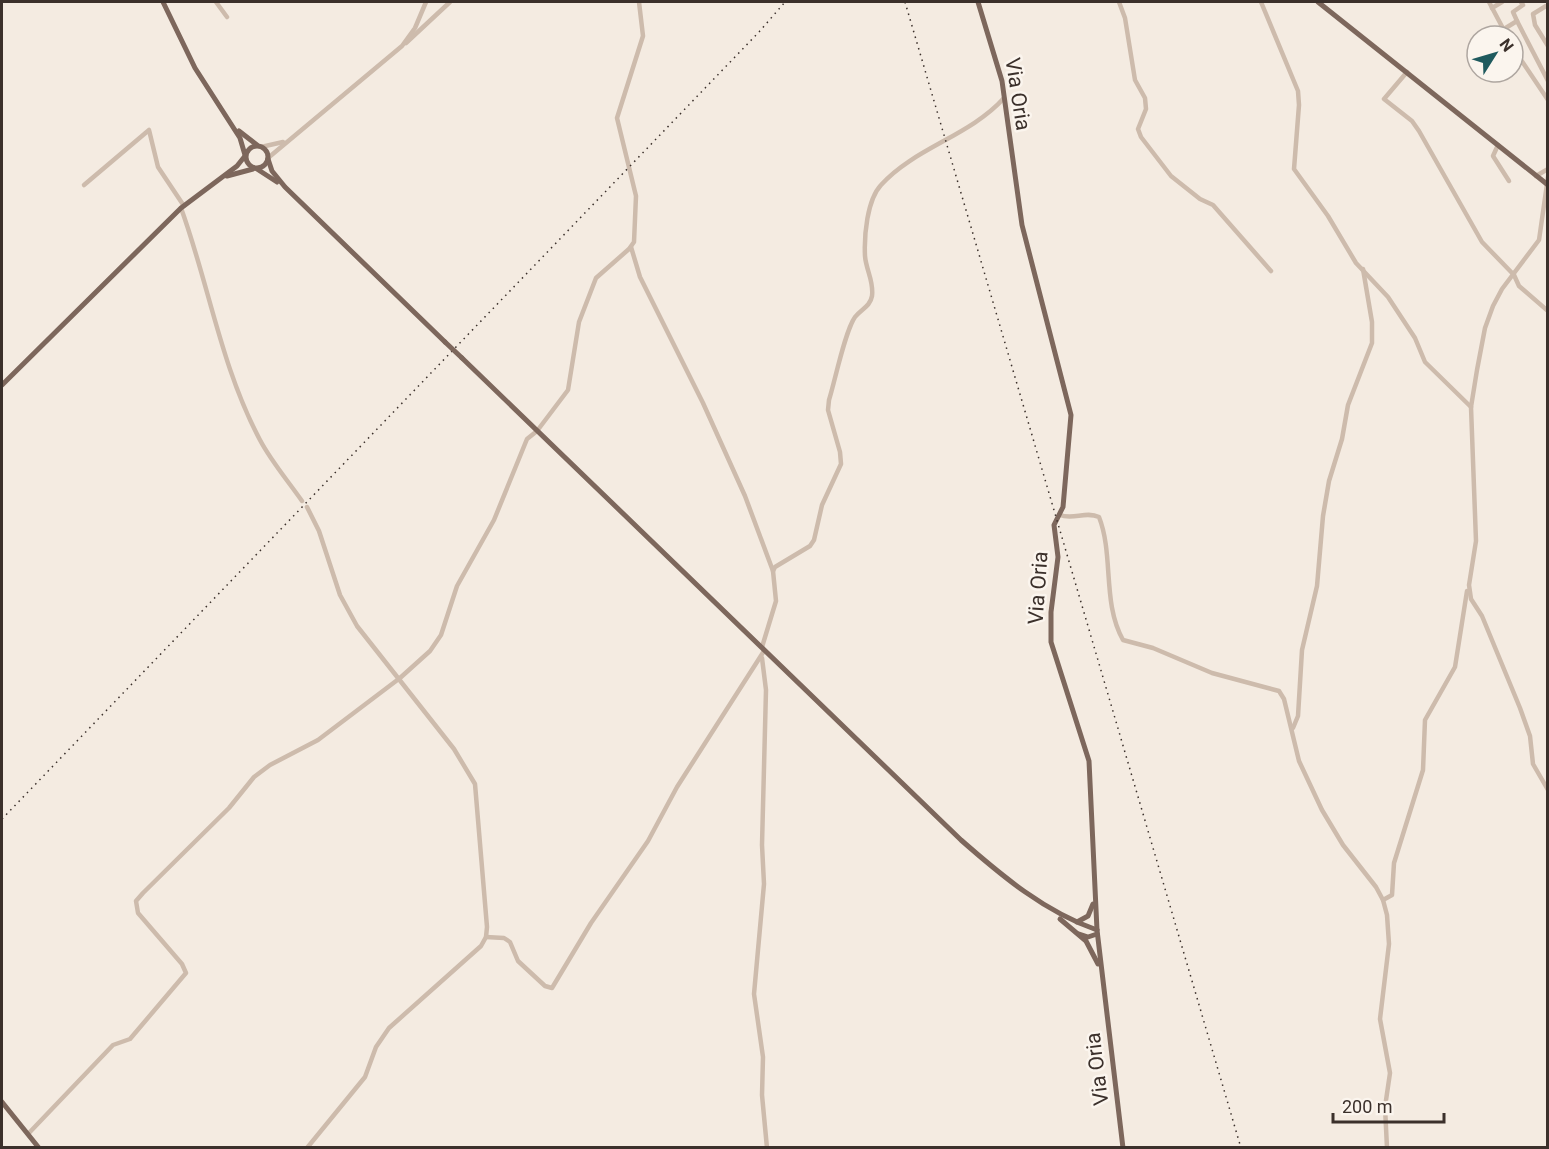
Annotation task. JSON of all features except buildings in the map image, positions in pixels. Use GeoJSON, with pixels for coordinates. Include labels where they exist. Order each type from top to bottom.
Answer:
{"type":"FeatureCollection","features":[{"type":"Feature","properties":{"kind":"main road"},"geometry":{"type":"LineString","coordinates":[[163,2],[195,68],[243,144],[247,164],[285,187]]}},
{"type":"Feature","properties":{"kind":"main road","name":"Via Oria"},"geometry":{"type":"LineString","coordinates":[[978,2],[993,46],[1004,98],[1022,225],[1071,415],[1066,485],[1060,514],[1054,525],[1058,546],[1051,642],[1088,752],[1100,968],[1123,1148]]}},
{"type":"Feature","properties":{"kind":"main road"},"geometry":{"type":"LineString","coordinates":[[1318,2],[1547,185]]}},
{"type":"Feature","properties":{"kind":"main road"},"geometry":{"type":"LineString","coordinates":[[231,124],[267,151],[272,171],[285,187],[961,840],[1078,933],[1090,948],[1100,968]]}},
{"type":"Feature","properties":{"kind":"main road"},"geometry":{"type":"LineString","coordinates":[[2,385],[182,207],[220,179],[245,155],[249,148],[260,146]]}},
{"type":"Feature","properties":{"kind":"main road"},"geometry":{"type":"LineString","coordinates":[[220,179],[264,166],[268,159]]}},
{"type":"Feature","properties":{"kind":"main road"},"geometry":{"type":"LineString","coordinates":[[1021,889],[1068,921],[1097,932]]}},
{"type":"Feature","properties":{"kind":"main road"},"geometry":{"type":"LineString","coordinates":[[1068,921],[1079,922],[1086,919],[1092,909],[1095,896]]}},
{"type":"Feature","properties":{"kind":"main road"},"geometry":{"type":"LineString","coordinates":[[1078,933],[1088,937],[1097,932]]}},
{"type":"Feature","properties":{"kind":"main road"},"geometry":{"type":"LineString","coordinates":[[2,1102],[39,1148]]}},
{"type":"Feature","properties":{"kind":"street"},"geometry":{"type":"LineString","coordinates":[[216,2],[227,17]]}},
{"type":"Feature","properties":{"kind":"street"},"geometry":{"type":"LineString","coordinates":[[402,46],[415,28],[426,2]]}},
{"type":"Feature","properties":{"kind":"street"},"geometry":{"type":"LineString","coordinates":[[268,159],[402,46],[450,2]]}},
{"type":"Feature","properties":{"kind":"street"},"geometry":{"type":"LineString","coordinates":[[639,2],[643,36],[617,118],[636,196],[637,225],[631,247],[640,277],[703,403],[745,496],[773,571],[776,601],[762,658],[766,690],[762,845],[764,884],[754,994],[763,1057],[762,1095],[767,1148]]}},
{"type":"Feature","properties":{"kind":"street"},"geometry":{"type":"LineString","coordinates":[[1119,2],[1125,18],[1135,80],[1145,98],[1146,109],[1138,129],[1141,137],[1171,176],[1224,214],[1271,271]]}},
{"type":"Feature","properties":{"kind":"street"},"geometry":{"type":"LineString","coordinates":[[1261,2],[1298,91],[1299,105],[1293,169],[1363,269],[1388,297],[1415,338],[1425,362],[1471,407]]}},
{"type":"Feature","properties":{"kind":"street"},"geometry":{"type":"LineString","coordinates":[[1489,2],[1501,24]]}},
{"type":"Feature","properties":{"kind":"street"},"geometry":{"type":"LineString","coordinates":[[1492,8],[1502,2]]}},
{"type":"Feature","properties":{"kind":"street"},"geometry":{"type":"LineString","coordinates":[[1521,2],[1523,5],[1513,12],[1547,80],[1536,86]]}},
{"type":"Feature","properties":{"kind":"street"},"geometry":{"type":"LineString","coordinates":[[1546,5],[1533,14],[1532,19],[1548,46]]}},
{"type":"Feature","properties":{"kind":"street"},"geometry":{"type":"LineString","coordinates":[[1513,24],[1517,21]]}},
{"type":"Feature","properties":{"kind":"street"},"geometry":{"type":"LineString","coordinates":[[1525,68],[1548,100]]}},
{"type":"Feature","properties":{"kind":"street"},"geometry":{"type":"LineString","coordinates":[[1407,72],[1384,99],[1412,121],[1482,243],[1514,275],[1519,286],[1548,311]]}},
{"type":"Feature","properties":{"kind":"street"},"geometry":{"type":"LineString","coordinates":[[773,571],[775,567],[810,546],[814,540],[822,505],[841,464],[840,452],[828,410],[829,400],[855,317],[871,300],[873,285],[865,257],[873,198],[880,186],[898,170],[947,142],[995,108],[1004,98]]}},
{"type":"Feature","properties":{"kind":"street"},"geometry":{"type":"LineString","coordinates":[[84,185],[149,130],[158,167],[182,207],[196,248],[230,372],[260,441],[302,501]]}},
{"type":"Feature","properties":{"kind":"street"},"geometry":{"type":"LineString","coordinates":[[260,146],[288,140]]}},
{"type":"Feature","properties":{"kind":"street"},"geometry":{"type":"LineString","coordinates":[[1498,145],[1493,156],[1509,181]]}},
{"type":"Feature","properties":{"kind":"street"},"geometry":{"type":"LineString","coordinates":[[1536,176],[1548,169]]}},
{"type":"Feature","properties":{"kind":"street"},"geometry":{"type":"LineString","coordinates":[[1383,900],[1392,895],[1394,863],[1423,770],[1425,720],[1455,667],[1476,541],[1471,407],[1485,328],[1502,289],[1539,240],[1548,177]]}},
{"type":"Feature","properties":{"kind":"street"},"geometry":{"type":"LineString","coordinates":[[28,1134],[113,1045],[130,1039],[186,973],[182,963],[138,913],[136,901],[229,808],[254,777],[270,765],[318,740],[400,678],[430,651],[441,635],[457,586],[494,520],[527,439],[537,431],[568,390],[579,322],[596,278],[631,247]]}},
{"type":"Feature","properties":{"kind":"street"},"geometry":{"type":"LineString","coordinates":[[1293,728],[1298,716],[1302,650],[1317,585],[1323,516],[1329,481],[1342,439],[1348,405],[1372,343],[1372,322],[1363,269]]}},
{"type":"Feature","properties":{"kind":"street"},"geometry":{"type":"LineString","coordinates":[[307,507],[319,531],[326,557],[346,606],[357,626],[454,749],[475,784],[486,937],[475,951],[390,1028],[375,1047],[365,1077],[307,1148]]}},
{"type":"Feature","properties":{"kind":"street"},"geometry":{"type":"LineString","coordinates":[[1060,514],[1067,517],[1091,514],[1099,517],[1107,574],[1123,640],[1153,648],[1212,673],[1279,691],[1293,728],[1299,761],[1322,810],[1383,900],[1389,930],[1380,1019],[1390,1073],[1385,1107],[1387,1148]]}},
{"type":"Feature","properties":{"kind":"street"},"geometry":{"type":"LineString","coordinates":[[1468,585],[1471,599],[1482,616],[1520,708],[1530,736],[1533,764],[1548,790]]}},
{"type":"Feature","properties":{"kind":"street"},"geometry":{"type":"LineString","coordinates":[[486,937],[504,938],[510,942],[518,962],[545,986],[552,988],[591,923],[648,841],[677,787],[762,658]]}},
{"type":"Feature","properties":{"kind":"railway"},"geometry":{"type":"LineString","coordinates":[[2,819],[759,32],[785,2]]}},
{"type":"Feature","properties":{"kind":"railway"},"geometry":{"type":"LineString","coordinates":[[905,2],[1241,1148]]}}]}
